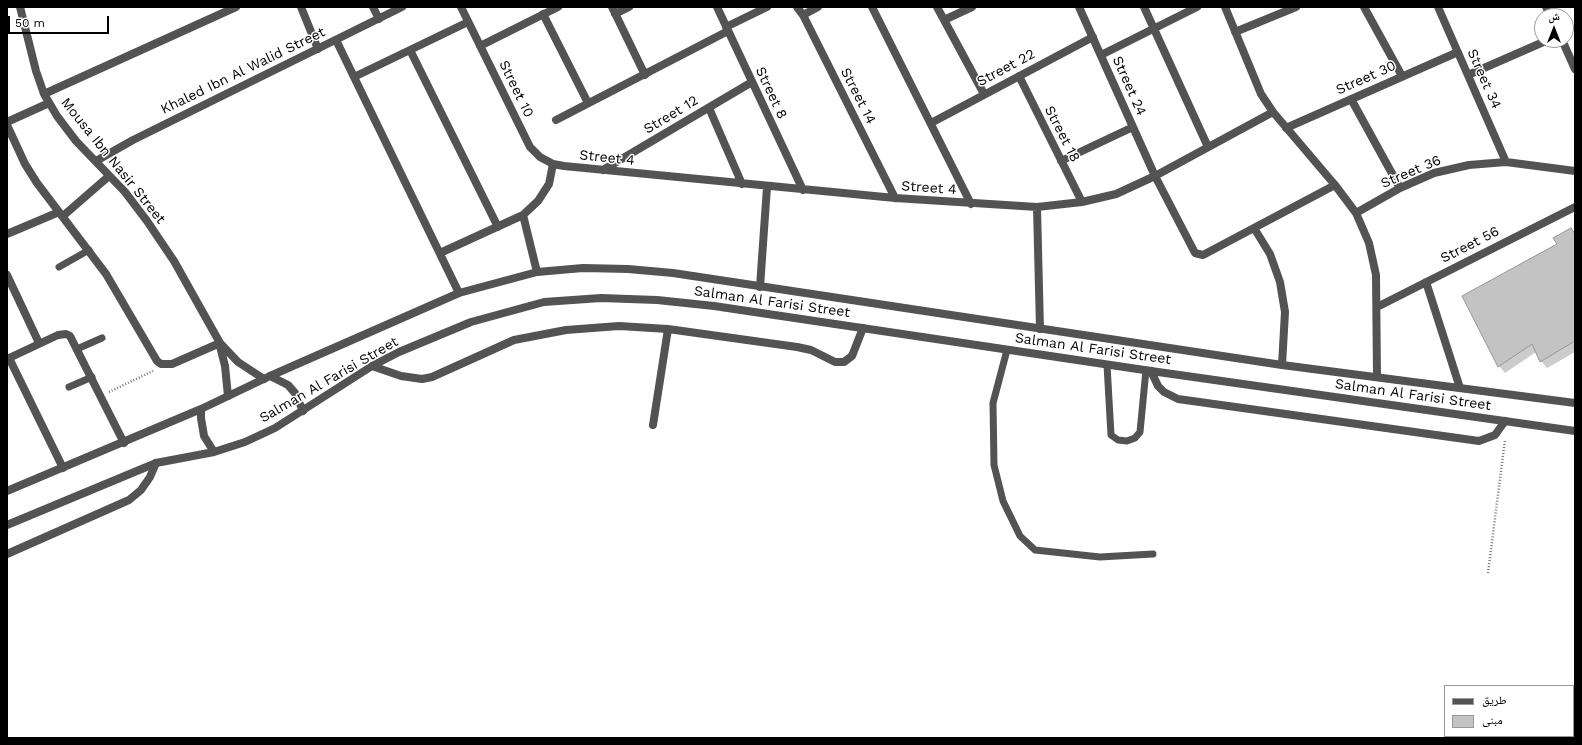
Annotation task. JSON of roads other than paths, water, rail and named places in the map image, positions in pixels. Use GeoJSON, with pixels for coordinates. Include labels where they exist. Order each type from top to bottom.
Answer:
{"type":"FeatureCollection","features":[{"type":"Feature","properties":{"kind":"street","name":"Mousa Ibn Nasir Street"},"geometry":{"type":"LineString","coordinates":[[20,7],[28,45],[44,94],[65,127],[125,192],[159,238],[196,298],[220,343],[238,362],[267,377],[288,385],[295,392],[303,411]]}},
{"type":"Feature","properties":{"kind":"street"},"geometry":{"type":"LineString","coordinates":[[44,94],[236,7]]}},
{"type":"Feature","properties":{"kind":"street"},"geometry":{"type":"LineString","coordinates":[[301,7],[318,49]]}},
{"type":"Feature","properties":{"kind":"street"},"geometry":{"type":"LineString","coordinates":[[373,7],[379,19]]}},
{"type":"Feature","properties":{"kind":"street","name":"Khaled Ibn Al Walid Street"},"geometry":{"type":"LineString","coordinates":[[96,161],[133,140],[402,7]]}},
{"type":"Feature","properties":{"kind":"street","name":"Street 10"},"geometry":{"type":"LineString","coordinates":[[461,7],[530,147],[540,157],[553,164],[564,166]]}},
{"type":"Feature","properties":{"kind":"street"},"geometry":{"type":"LineString","coordinates":[[480,46],[558,7]]}},
{"type":"Feature","properties":{"kind":"street"},"geometry":{"type":"LineString","coordinates":[[628,7],[614,10],[645,74]]}},
{"type":"Feature","properties":{"kind":"street","name":"Street 8"},"geometry":{"type":"LineString","coordinates":[[717,7],[803,190]]}},
{"type":"Feature","properties":{"kind":"street"},"geometry":{"type":"LineString","coordinates":[[556,120],[645,74],[767,7]]}},
{"type":"Feature","properties":{"kind":"street","name":"Street 14"},"geometry":{"type":"LineString","coordinates":[[797,7],[803,15],[895,198]]}},
{"type":"Feature","properties":{"kind":"street"},"geometry":{"type":"LineString","coordinates":[[803,15],[818,7]]}},
{"type":"Feature","properties":{"kind":"street"},"geometry":{"type":"LineString","coordinates":[[872,7],[971,204]]}},
{"type":"Feature","properties":{"kind":"street"},"geometry":{"type":"LineString","coordinates":[[937,7],[984,94]]}},
{"type":"Feature","properties":{"kind":"street"},"geometry":{"type":"LineString","coordinates":[[944,20],[972,7]]}},
{"type":"Feature","properties":{"kind":"street","name":"Street 24"},"geometry":{"type":"LineString","coordinates":[[1080,7],[1155,176],[1192,250],[1199,256],[1203,256],[1254,228]]}},
{"type":"Feature","properties":{"kind":"street"},"geometry":{"type":"LineString","coordinates":[[1144,7],[1208,147]]}},
{"type":"Feature","properties":{"kind":"street"},"geometry":{"type":"LineString","coordinates":[[1101,55],[1196,7]]}},
{"type":"Feature","properties":{"kind":"street"},"geometry":{"type":"LineString","coordinates":[[1225,7],[1261,94],[1273,112],[1335,185],[1356,213],[1369,243],[1376,275],[1377,377]]}},
{"type":"Feature","properties":{"kind":"street"},"geometry":{"type":"LineString","coordinates":[[1235,32],[1296,7]]}},
{"type":"Feature","properties":{"kind":"street"},"geometry":{"type":"LineString","coordinates":[[1364,7],[1402,76]]}},
{"type":"Feature","properties":{"kind":"street","name":"Street 34"},"geometry":{"type":"LineString","coordinates":[[1438,7],[1506,162]]}},
{"type":"Feature","properties":{"kind":"street"},"geometry":{"type":"LineString","coordinates":[[543,14],[588,104]]}},
{"type":"Feature","properties":{"kind":"street"},"geometry":{"type":"LineString","coordinates":[[354,77],[468,22]]}},
{"type":"Feature","properties":{"kind":"street","name":"Street 22"},"geometry":{"type":"LineString","coordinates":[[930,123],[1093,37]]}},
{"type":"Feature","properties":{"kind":"street"},"geometry":{"type":"LineString","coordinates":[[336,40],[459,293]]}},
{"type":"Feature","properties":{"kind":"street"},"geometry":{"type":"LineString","coordinates":[[1468,75],[1534,46]]}},
{"type":"Feature","properties":{"kind":"street"},"geometry":{"type":"LineString","coordinates":[[1566,48],[1575,69]]}},
{"type":"Feature","properties":{"kind":"street"},"geometry":{"type":"LineString","coordinates":[[410,50],[498,226]]}},
{"type":"Feature","properties":{"kind":"street","name":"Street 30"},"geometry":{"type":"LineString","coordinates":[[1286,128],[1458,52]]}},
{"type":"Feature","properties":{"kind":"street","name":"Street 18"},"geometry":{"type":"LineString","coordinates":[[1019,76],[1082,202]]}},
{"type":"Feature","properties":{"kind":"street","name":"Street 12"},"geometry":{"type":"LineString","coordinates":[[603,170],[752,82]]}},
{"type":"Feature","properties":{"kind":"street"},"geometry":{"type":"LineString","coordinates":[[1351,99],[1400,188]]}},
{"type":"Feature","properties":{"kind":"street"},"geometry":{"type":"LineString","coordinates":[[49,103],[7,123],[25,164],[37,184],[89,250],[122,298],[154,357],[161,364],[167,365],[220,343]]}},
{"type":"Feature","properties":{"kind":"street"},"geometry":{"type":"LineString","coordinates":[[709,108],[742,184]]}},
{"type":"Feature","properties":{"kind":"street","name":"Street 4"},"geometry":{"type":"LineString","coordinates":[[564,166],[767,187],[971,204],[1037,207],[1082,202],[1116,194],[1155,176],[1273,112]]}},
{"type":"Feature","properties":{"kind":"street"},"geometry":{"type":"LineString","coordinates":[[1061,161],[1133,127]]}},
{"type":"Feature","properties":{"kind":"street","name":"Street 36"},"geometry":{"type":"LineString","coordinates":[[1356,213],[1400,188],[1441,172],[1470,165],[1506,162],[1575,171]]}},
{"type":"Feature","properties":{"kind":"street"},"geometry":{"type":"LineString","coordinates":[[440,254],[523,215],[538,201],[549,184],[553,164]]}},
{"type":"Feature","properties":{"kind":"street"},"geometry":{"type":"LineString","coordinates":[[7,234],[61,214],[109,176]]}},
{"type":"Feature","properties":{"kind":"street"},"geometry":{"type":"LineString","coordinates":[[1282,365],[1285,312],[1280,282],[1270,254],[1254,228],[1335,185]]}},
{"type":"Feature","properties":{"kind":"street"},"geometry":{"type":"LineString","coordinates":[[760,287],[767,187]]}},
{"type":"Feature","properties":{"kind":"street"},"geometry":{"type":"LineString","coordinates":[[1037,207],[1040,329]]}},
{"type":"Feature","properties":{"kind":"street","name":"Street 56"},"geometry":{"type":"LineString","coordinates":[[1377,307],[1575,207]]}},
{"type":"Feature","properties":{"kind":"street"},"geometry":{"type":"LineString","coordinates":[[523,215],[537,272]]}},
{"type":"Feature","properties":{"kind":"street","name":"Salman Al Farisi Street"},"geometry":{"type":"LineString","coordinates":[[7,491],[124,443],[201,409],[267,377],[459,293],[537,272],[582,268],[628,269],[673,273],[1282,365],[1575,403]]}},
{"type":"Feature","properties":{"kind":"street"},"geometry":{"type":"LineString","coordinates":[[7,275],[39,343]]}},
{"type":"Feature","properties":{"kind":"street"},"geometry":{"type":"LineString","coordinates":[[1426,282],[1460,388]]}},
{"type":"Feature","properties":{"kind":"street","name":"Salman Al Farisi Street"},"geometry":{"type":"LineString","coordinates":[[7,525],[156,463],[214,452],[245,442],[263,434],[303,411],[372,366],[399,352],[471,322],[544,302],[601,298],[657,300],[863,328],[1148,371],[1575,431]]}},
{"type":"Feature","properties":{"kind":"street"},"geometry":{"type":"LineString","coordinates":[[372,366],[401,376],[422,379],[432,377],[514,340],[566,330],[619,326],[668,329],[797,347],[811,350],[835,362],[844,362],[852,356],[863,328]]}},
{"type":"Feature","properties":{"kind":"street"},"geometry":{"type":"LineString","coordinates":[[653,425],[668,329]]}},
{"type":"Feature","properties":{"kind":"street"},"geometry":{"type":"LineString","coordinates":[[63,468],[8,359],[58,335],[66,334],[70,336],[124,443]]}},
{"type":"Feature","properties":{"kind":"street","name":"Mousa Ibn Nasir Street"},"geometry":{"type":"LineString","coordinates":[[220,343],[225,366],[228,396]]}},
{"type":"Feature","properties":{"kind":"street"},"geometry":{"type":"LineString","coordinates":[[1148,371],[1164,392],[1178,399],[1479,441],[1495,435],[1506,421]]}},
{"type":"Feature","properties":{"kind":"street"},"geometry":{"type":"LineString","coordinates":[[201,409],[203,431],[214,452]]}},
{"type":"Feature","properties":{"kind":"street"},"geometry":{"type":"LineString","coordinates":[[7,554],[130,500],[141,490],[150,478],[156,463]]}},
{"type":"Feature","properties":{"kind":"lane"},"geometry":{"type":"LineString","coordinates":[[59,267],[89,250]]}},
{"type":"Feature","properties":{"kind":"lane"},"geometry":{"type":"LineString","coordinates":[[77,349],[102,338]]}},
{"type":"Feature","properties":{"kind":"lane"},"geometry":{"type":"LineString","coordinates":[[1007,350],[993,403],[994,465],[1003,501],[1020,536],[1035,550],[1100,557],[1154,554]]}},
{"type":"Feature","properties":{"kind":"lane"},"geometry":{"type":"LineString","coordinates":[[1107,365],[1112,435],[1118,440],[1131,440],[1140,432],[1148,371]]}},
{"type":"Feature","properties":{"kind":"lane"},"geometry":{"type":"LineString","coordinates":[[69,387],[92,377]]}}]}
